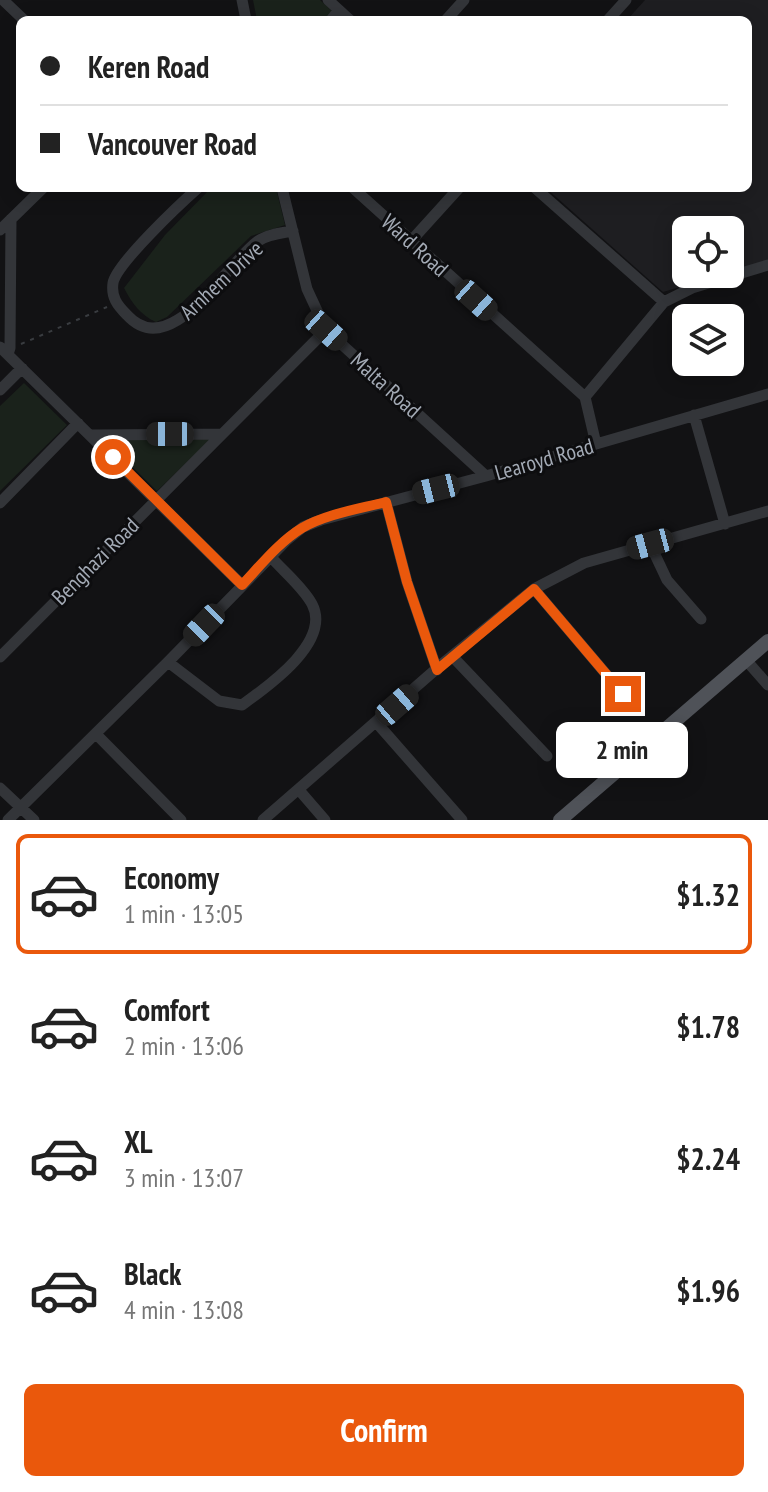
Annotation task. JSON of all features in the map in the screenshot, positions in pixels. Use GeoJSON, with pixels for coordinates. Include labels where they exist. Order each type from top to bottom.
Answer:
{"type":"FeatureCollection","features":[{"type":"Feature","properties":{"kind":"main road"},"geometry":{"type":"LineString","coordinates":[[560,820],[768,641]]}},
{"type":"Feature","properties":{"kind":"street"},"geometry":{"type":"LineString","coordinates":[[3,0],[20,16]]}},
{"type":"Feature","properties":{"kind":"street"},"geometry":{"type":"LineString","coordinates":[[328,0],[346,16]]}},
{"type":"Feature","properties":{"kind":"street"},"geometry":{"type":"LineString","coordinates":[[450,16],[464,0]]}},
{"type":"Feature","properties":{"kind":"street"},"geometry":{"type":"LineString","coordinates":[[612,16],[626,0]]}},
{"type":"Feature","properties":{"kind":"street"},"geometry":{"type":"LineString","coordinates":[[334,16],[339,10]]}},
{"type":"Feature","properties":{"kind":"street"},"geometry":{"type":"LineString","coordinates":[[0,230],[39,192]]}},
{"type":"Feature","properties":{"kind":"street"},"geometry":{"type":"LineString","coordinates":[[115,303],[113,281],[119,270],[194,192]]}},
{"type":"Feature","properties":{"kind":"street","name":"Malta Road"},"geometry":{"type":"LineString","coordinates":[[283,192],[307,289],[326,330],[486,476]]}},
{"type":"Feature","properties":{"kind":"street","name":"Ward Road"},"geometry":{"type":"LineString","coordinates":[[357,192],[585,397]]}},
{"type":"Feature","properties":{"kind":"street"},"geometry":{"type":"LineString","coordinates":[[411,241],[455,192]]}},
{"type":"Feature","properties":{"kind":"street"},"geometry":{"type":"LineString","coordinates":[[540,192],[664,302]]}},
{"type":"Feature","properties":{"kind":"street"},"geometry":{"type":"LineString","coordinates":[[11,219],[6,350],[242,585]]}},
{"type":"Feature","properties":{"kind":"street","name":"Arnhem Drive"},"geometry":{"type":"LineString","coordinates":[[115,303],[140,326],[156,330],[167,327],[186,314],[258,242],[293,231]]}},
{"type":"Feature","properties":{"kind":"street"},"geometry":{"type":"LineString","coordinates":[[596,444],[585,397],[664,302],[692,288],[768,265]]}},
{"type":"Feature","properties":{"kind":"street","name":"Benghazi Road"},"geometry":{"type":"LineString","coordinates":[[0,657],[326,330]]}},
{"type":"Feature","properties":{"kind":"street"},"geometry":{"type":"LineString","coordinates":[[0,390],[22,368]]}},
{"type":"Feature","properties":{"kind":"street","name":"Learoyd Road"},"geometry":{"type":"LineString","coordinates":[[8,820],[270,556],[303,527],[768,394]]}},
{"type":"Feature","properties":{"kind":"street"},"geometry":{"type":"LineString","coordinates":[[694,415],[725,524]]}},
{"type":"Feature","properties":{"kind":"street"},"geometry":{"type":"LineString","coordinates":[[0,503],[78,423]]}},
{"type":"Feature","properties":{"kind":"street"},"geometry":{"type":"LineString","coordinates":[[92,435],[222,434]]}},
{"type":"Feature","properties":{"kind":"street"},"geometry":{"type":"LineString","coordinates":[[386,502],[412,597],[437,670]]}},
{"type":"Feature","properties":{"kind":"street"},"geometry":{"type":"LineString","coordinates":[[263,820],[534,589],[584,563],[768,511]]}},
{"type":"Feature","properties":{"kind":"street"},"geometry":{"type":"LineString","coordinates":[[650,544],[667,580],[701,619]]}},
{"type":"Feature","properties":{"kind":"street"},"geometry":{"type":"LineString","coordinates":[[168,662],[219,701],[242,705],[282,676],[310,640],[315,621],[313,605],[270,556]]}},
{"type":"Feature","properties":{"kind":"street"},"geometry":{"type":"LineString","coordinates":[[534,589],[623,694]]}},
{"type":"Feature","properties":{"kind":"street"},"geometry":{"type":"LineString","coordinates":[[452,656],[547,756]]}},
{"type":"Feature","properties":{"kind":"street"},"geometry":{"type":"LineString","coordinates":[[746,660],[768,685]]}},
{"type":"Feature","properties":{"kind":"street"},"geometry":{"type":"LineString","coordinates":[[376,722],[462,820]]}},
{"type":"Feature","properties":{"kind":"street"},"geometry":{"type":"LineString","coordinates":[[96,734],[181,820]]}},
{"type":"Feature","properties":{"kind":"street"},"geometry":{"type":"LineString","coordinates":[[0,788],[34,820]]}},
{"type":"Feature","properties":{"kind":"street"},"geometry":{"type":"LineString","coordinates":[[299,790],[325,820]]}},
{"type":"Feature","properties":{"kind":"path"},"geometry":{"type":"LineString","coordinates":[[6,350],[115,303]]}},
{"type":"Feature","properties":{"kind":"shaded area"},"geometry":{"type":"Polygon","coordinates":[[[253,0],[320,0],[333,12],[330,16],[256,16],[253,0]]]}},
{"type":"Feature","properties":{"kind":"shaded area"},"geometry":{"type":"Polygon","coordinates":[[[645,0],[768,0],[768,261],[744,268],[744,216],[672,216],[672,288],[677,288],[663,292],[550,192],[752,192],[752,16],[631,16],[645,0]]]}},
{"type":"Feature","properties":{"kind":"shaded area"},"geometry":{"type":"Polygon","coordinates":[[[207,192],[277,192],[285,225],[251,236],[167,317],[156,322],[137,308],[124,288],[165,235],[207,192]]]}},
{"type":"Feature","properties":{"kind":"shaded area"},"geometry":{"type":"Polygon","coordinates":[[[24,383],[67,425],[0,491],[0,406],[24,383]]]}},
{"type":"Feature","properties":{"kind":"shaded area"},"geometry":{"type":"Polygon","coordinates":[[[117,439],[211,439],[157,491],[112,447],[110,442],[117,439]]]}},
{"type":"Feature","properties":{"kind":"route"},"geometry":{"type":"LineString","coordinates":[[113,457],[242,585],[303,527],[386,502],[407,582],[437,670],[534,589],[623,694]]}}]}
